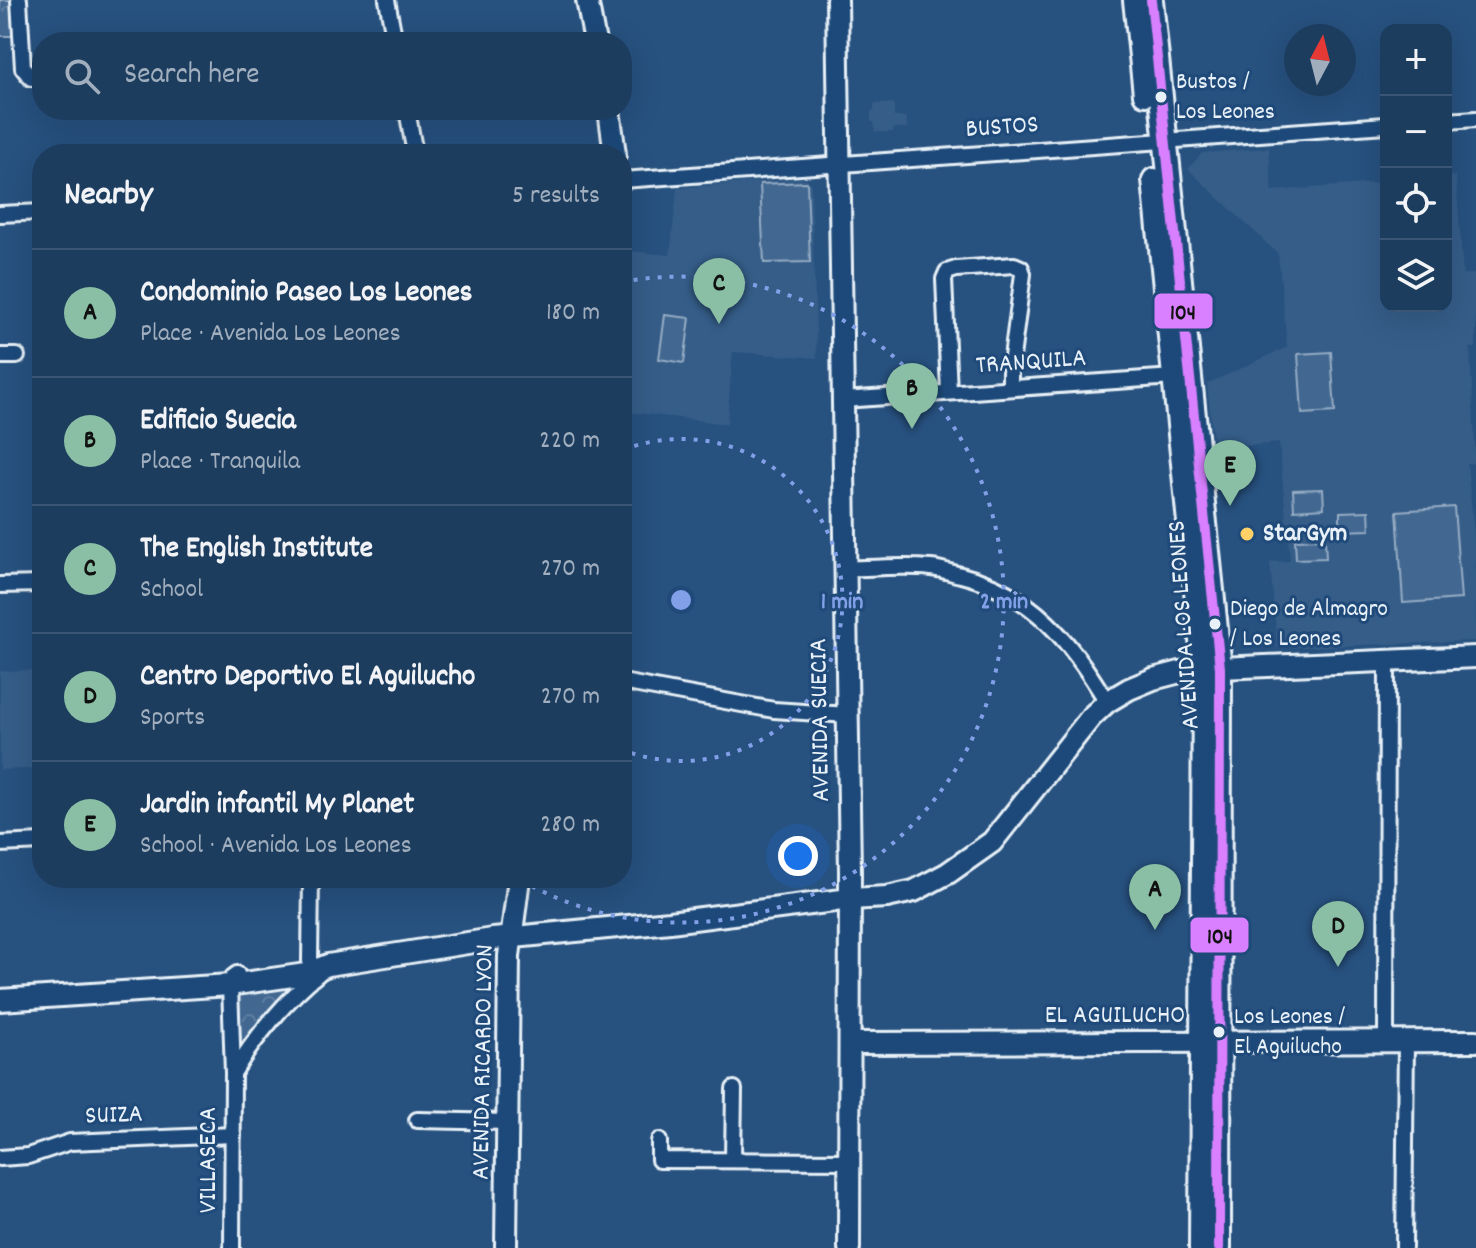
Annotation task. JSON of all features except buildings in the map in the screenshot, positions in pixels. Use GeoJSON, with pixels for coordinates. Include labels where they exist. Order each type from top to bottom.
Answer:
{"type":"FeatureCollection","features":[{"type":"Feature","properties":{"kind":"main road","name":"AVENIDA LOS LEONES"},"geometry":{"type":"LineString","coordinates":[[1135,0],[1157,140],[1212,669],[1211,1041],[1219,1248]]}},
{"type":"Feature","properties":{"kind":"main road","name":"AVENIDA LOS LEONES"},"geometry":{"type":"LineString","coordinates":[[1151,0],[1157,140],[1174,377],[1212,669]]}},
{"type":"Feature","properties":{"kind":"main road","name":"AVENIDA LOS LEONES"},"geometry":{"type":"LineString","coordinates":[[1201,1248],[1211,1041]]}},
{"type":"Feature","properties":{"kind":"street"},"geometry":{"type":"LineString","coordinates":[[19,0],[23,68],[32,78]]}},
{"type":"Feature","properties":{"kind":"street"},"geometry":{"type":"LineString","coordinates":[[387,0],[393,32]]}},
{"type":"Feature","properties":{"kind":"street"},"geometry":{"type":"LineString","coordinates":[[587,0],[593,32]]}},
{"type":"Feature","properties":{"kind":"street","name":"AVENIDA SUECIA"},"geometry":{"type":"LineString","coordinates":[[837,0],[850,899],[849,1248]]}},
{"type":"Feature","properties":{"kind":"street"},"geometry":{"type":"LineString","coordinates":[[1452,121],[1476,119]]}},
{"type":"Feature","properties":{"kind":"street"},"geometry":{"type":"LineString","coordinates":[[409,120],[413,144]]}},
{"type":"Feature","properties":{"kind":"street"},"geometry":{"type":"LineString","coordinates":[[610,120],[614,144]]}},
{"type":"Feature","properties":{"kind":"street","name":"BUSTOS"},"geometry":{"type":"LineString","coordinates":[[632,179],[1380,125]]}},
{"type":"Feature","properties":{"kind":"street"},"geometry":{"type":"LineString","coordinates":[[0,214],[32,212]]}},
{"type":"Feature","properties":{"kind":"street"},"geometry":{"type":"LineString","coordinates":[[949,392],[944,279],[947,272],[1014,265],[1021,268],[1023,274],[1010,388]]}},
{"type":"Feature","properties":{"kind":"street"},"geometry":{"type":"LineString","coordinates":[[0,356],[17,356]]}},
{"type":"Feature","properties":{"kind":"street","name":"TRANQUILA"},"geometry":{"type":"LineString","coordinates":[[843,400],[1174,377]]}},
{"type":"Feature","properties":{"kind":"street"},"geometry":{"type":"LineString","coordinates":[[844,569],[932,568],[984,581],[1016,598],[1047,621],[1073,650],[1107,702]]}},
{"type":"Feature","properties":{"kind":"street"},"geometry":{"type":"LineString","coordinates":[[0,585],[32,584]]}},
{"type":"Feature","properties":{"kind":"street"},"geometry":{"type":"LineString","coordinates":[[0,1000],[204,987],[226,976],[233,979],[306,974],[319,963],[512,937],[887,897],[914,891],[948,873],[992,842],[1091,717],[1107,702],[1153,679],[1212,669],[1476,657]]}},
{"type":"Feature","properties":{"kind":"street"},"geometry":{"type":"LineString","coordinates":[[1387,662],[1404,1248]]}},
{"type":"Feature","properties":{"kind":"street"},"geometry":{"type":"LineString","coordinates":[[632,684],[774,710],[848,715]]}},
{"type":"Feature","properties":{"kind":"street"},"geometry":{"type":"LineString","coordinates":[[0,844],[32,842]]}},
{"type":"Feature","properties":{"kind":"street"},"geometry":{"type":"LineString","coordinates":[[312,888],[319,963]]}},
{"type":"Feature","properties":{"kind":"street","name":"AVENIDA RICARDO LYON"},"geometry":{"type":"LineString","coordinates":[[506,1248],[509,956],[518,888]]}},
{"type":"Feature","properties":{"kind":"street","name":"VILLASECA"},"geometry":{"type":"LineString","coordinates":[[233,1073],[244,1055],[319,963]]}},
{"type":"Feature","properties":{"kind":"street","name":"VILLASECA"},"geometry":{"type":"LineString","coordinates":[[232,1248],[233,979]]}},
{"type":"Feature","properties":{"kind":"street","name":"EL AGUILUCHO"},"geometry":{"type":"LineString","coordinates":[[850,1043],[1476,1041]]}},
{"type":"Feature","properties":{"kind":"street"},"geometry":{"type":"LineString","coordinates":[[733,1160],[734,1089]]}},
{"type":"Feature","properties":{"kind":"street"},"geometry":{"type":"LineString","coordinates":[[417,1120],[508,1122]]}},
{"type":"Feature","properties":{"kind":"street","name":"SUIZA"},"geometry":{"type":"LineString","coordinates":[[0,1158],[28,1156],[70,1142],[233,1135]]}},
{"type":"Feature","properties":{"kind":"street"},"geometry":{"type":"LineString","coordinates":[[659,1141],[659,1160],[850,1161]]}},
{"type":"Feature","properties":{"kind":"shaded area"},"geometry":{"type":"Polygon","coordinates":[[[894,103],[894,117],[907,117],[907,128],[875,132],[874,122],[871,122],[874,104],[894,103]]]}},
{"type":"Feature","properties":{"kind":"shaded area"},"geometry":{"type":"Polygon","coordinates":[[[1269,148],[1272,191],[1380,182],[1380,312],[1452,312],[1452,176],[1456,176],[1463,274],[1476,274],[1476,348],[1470,348],[1476,463],[1467,464],[1476,551],[1476,641],[1277,648],[1270,562],[1290,561],[1279,443],[1214,449],[1207,384],[1287,347],[1278,254],[1188,169],[1202,153],[1269,148]]]}},
{"type":"Feature","properties":{"kind":"shaded area"},"geometry":{"type":"Polygon","coordinates":[[[806,178],[811,184],[817,358],[733,352],[727,424],[632,412],[632,251],[670,255],[677,188],[806,178]]]}},
{"type":"Feature","properties":{"kind":"shaded area"},"geometry":{"type":"Polygon","coordinates":[[[32,670],[32,768],[0,770],[0,671],[32,670]]]}},
{"type":"Feature","properties":{"kind":"green space"},"geometry":{"type":"Polygon","coordinates":[[[0,0],[13,0],[15,36],[0,36],[0,0]]]}},
{"type":"Feature","properties":{"kind":"green space"},"geometry":{"type":"Polygon","coordinates":[[[807,182],[810,262],[764,263],[760,184],[807,182]]]}},
{"type":"Feature","properties":{"kind":"green space"},"geometry":{"type":"Polygon","coordinates":[[[665,315],[690,318],[684,363],[659,359],[665,315]]]}},
{"type":"Feature","properties":{"kind":"green space"},"geometry":{"type":"Polygon","coordinates":[[[1331,352],[1335,412],[1302,414],[1298,354],[1331,352]]]}},
{"type":"Feature","properties":{"kind":"green space"},"geometry":{"type":"Polygon","coordinates":[[[1323,489],[1324,508],[1294,510],[1293,490],[1323,489]]]}},
{"type":"Feature","properties":{"kind":"green space"},"geometry":{"type":"Polygon","coordinates":[[[1454,507],[1461,599],[1403,603],[1397,511],[1454,507]]]}},
{"type":"Feature","properties":{"kind":"green space"},"geometry":{"type":"Polygon","coordinates":[[[1369,511],[1370,530],[1340,531],[1340,512],[1369,511]]]}},
{"type":"Feature","properties":{"kind":"green space"},"geometry":{"type":"Polygon","coordinates":[[[1325,539],[1326,558],[1296,559],[1295,540],[1325,539]]]}},
{"type":"Feature","properties":{"kind":"green space"},"geometry":{"type":"Polygon","coordinates":[[[290,988],[237,1059],[237,992],[290,988]]]}},
{"type":"Feature","properties":{"kind":"transit line","name":"104"},"geometry":{"type":"LineString","coordinates":[[1151,0],[1220,668],[1219,1248]]}},
{"type":"Feature","properties":{"kind":"place","name":"Bustos / Los Leones"},"geometry":{"type":"Point","coordinates":[1161,97]}},
{"type":"Feature","properties":{"kind":"place","name":"The English Institute"},"geometry":{"type":"Point","coordinates":[719,324]}},
{"type":"Feature","properties":{"kind":"place","name":"Edificio Suecia"},"geometry":{"type":"Point","coordinates":[912,429]}},
{"type":"Feature","properties":{"kind":"place","name":"Jardin infantil My Planet"},"geometry":{"type":"Point","coordinates":[1230,506]}},
{"type":"Feature","properties":{"kind":"place","name":"StarGym"},"geometry":{"type":"Point","coordinates":[1247,534]}},
{"type":"Feature","properties":{"kind":"place","name":"Diego de Almagro / Los Leones"},"geometry":{"type":"Point","coordinates":[1215,624]}},
{"type":"Feature","properties":{"kind":"place","name":"Condominio Paseo Los Leones"},"geometry":{"type":"Point","coordinates":[1155,930]}},
{"type":"Feature","properties":{"kind":"place","name":"Centro Deportivo El Aguilucho"},"geometry":{"type":"Point","coordinates":[1338,967]}},
{"type":"Feature","properties":{"kind":"place","name":"Los Leones / El Aguilucho"},"geometry":{"type":"Point","coordinates":[1219,1032]}}]}
